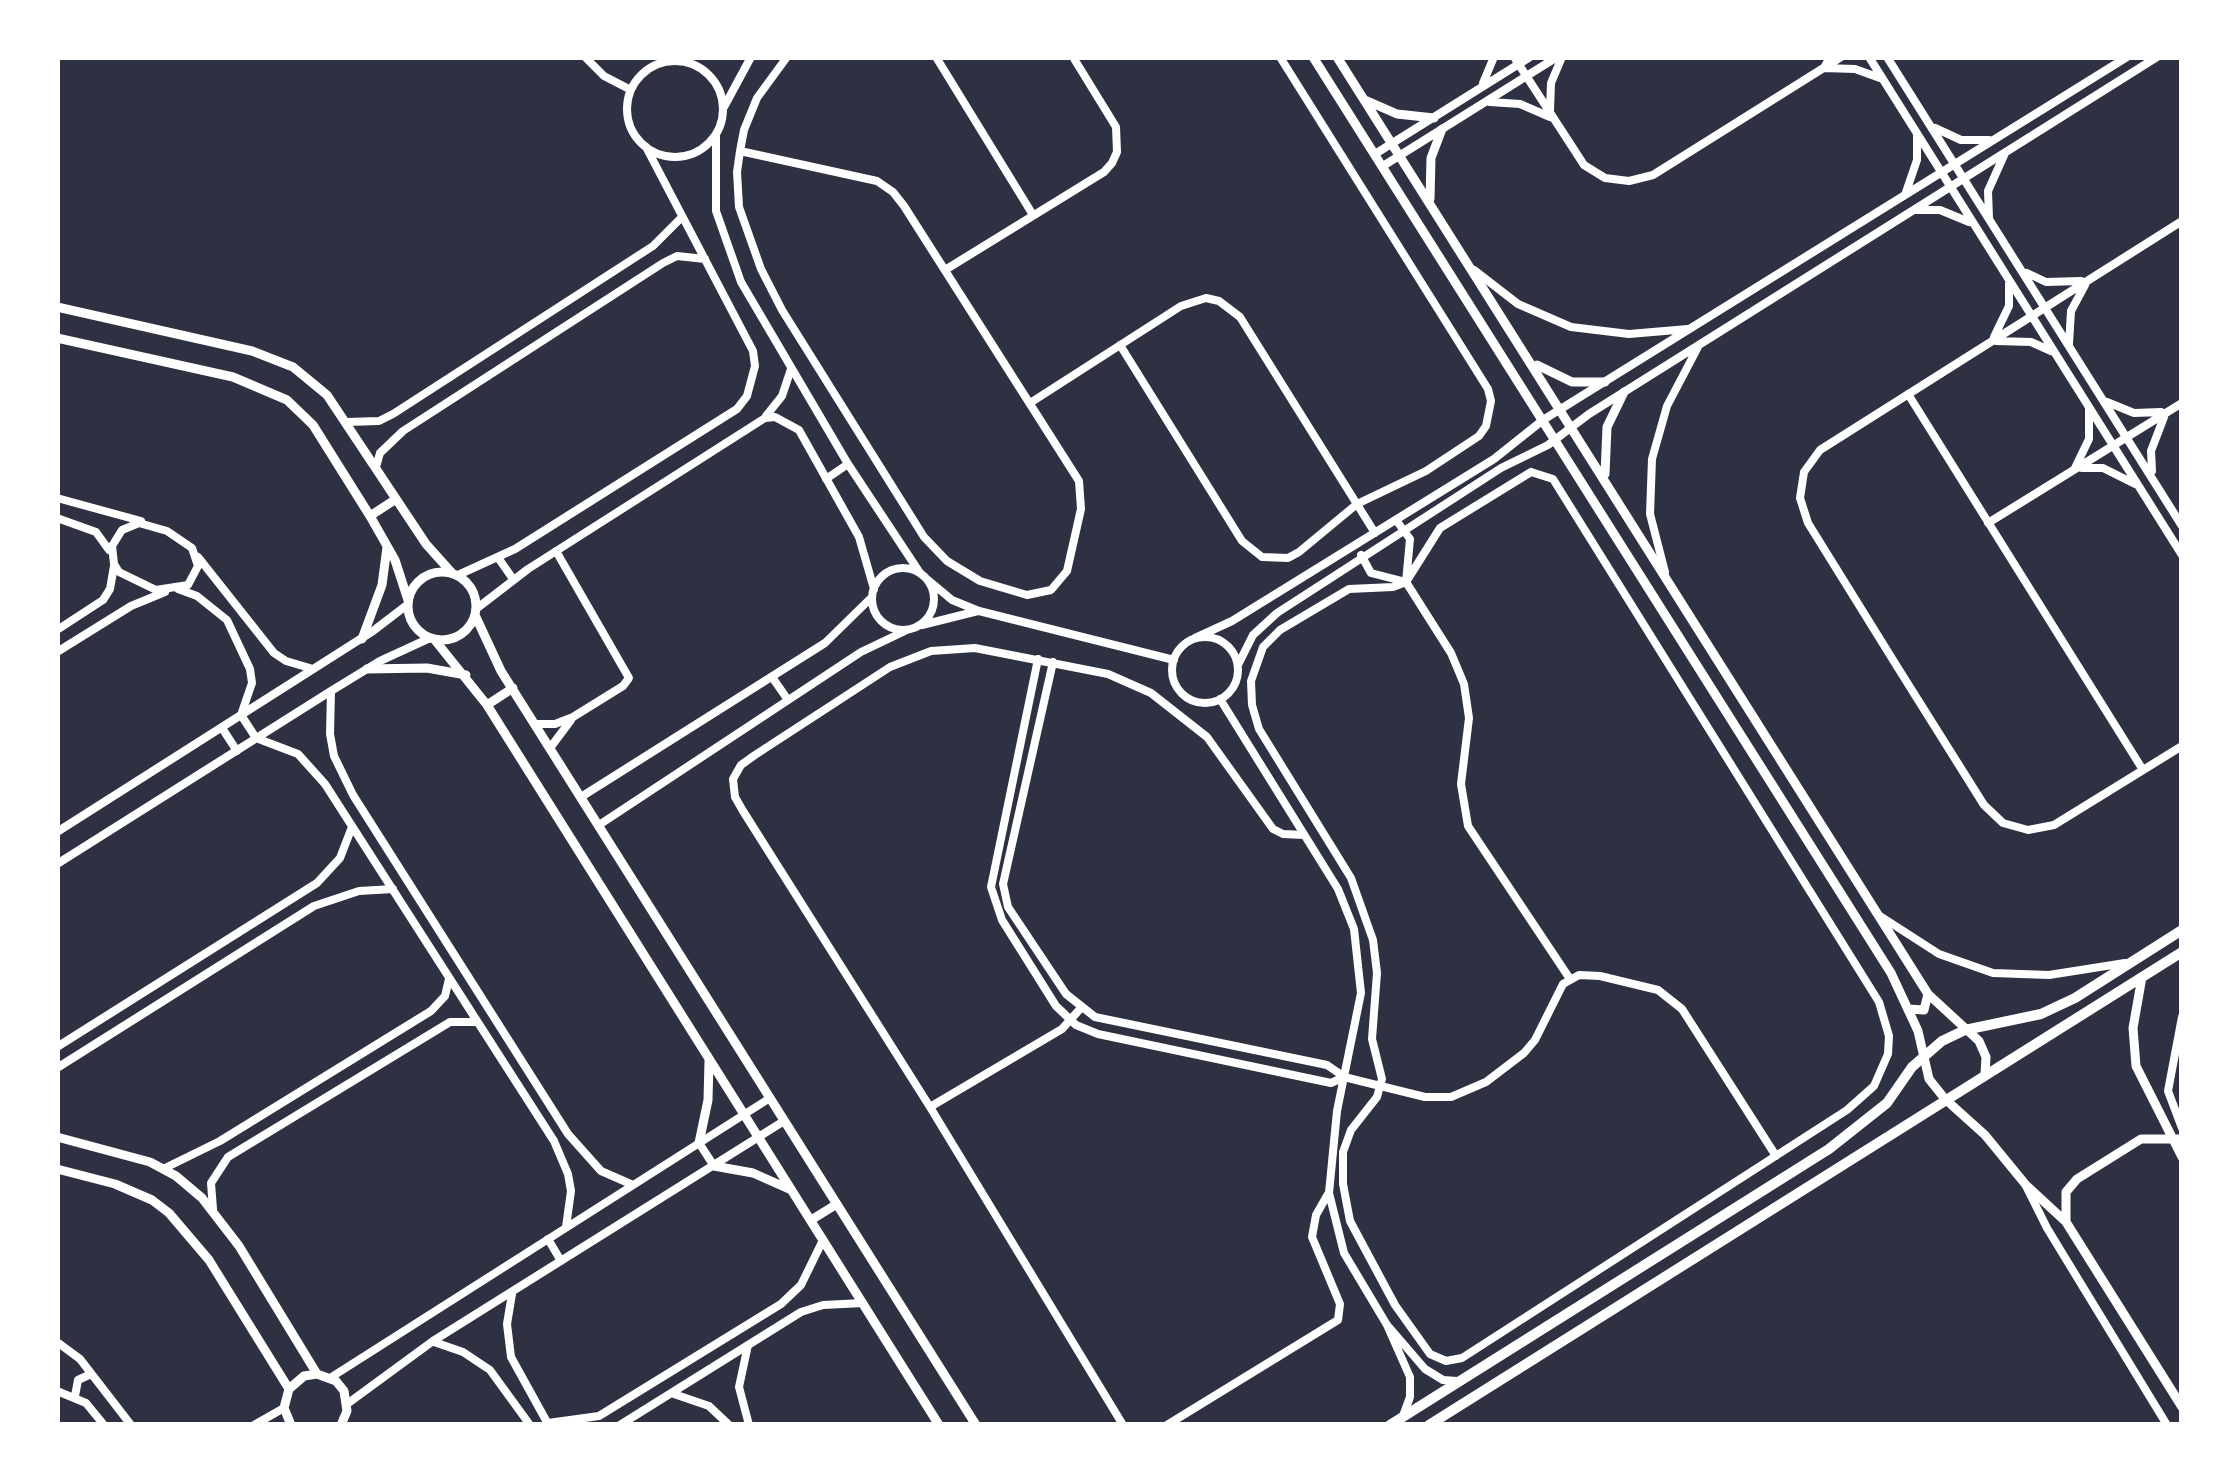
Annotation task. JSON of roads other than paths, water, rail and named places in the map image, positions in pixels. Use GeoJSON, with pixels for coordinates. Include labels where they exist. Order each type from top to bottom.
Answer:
{"type":"FeatureCollection","features":[{"type":"Feature","properties":{"kind":"main road"},"geometry":{"type":"LineString","coordinates":[[1390,1425],[1841,1141],[1887,1103],[1924,1054],[1965,1030],[2042,1014],[2182,930]]}},
{"type":"Feature","properties":{"kind":"main road"},"geometry":{"type":"LineString","coordinates":[[1429,1425],[2182,952]]}},
{"type":"Feature","properties":{"kind":"street"},"geometry":{"type":"LineString","coordinates":[[585,57],[604,76],[631,90]]}},
{"type":"Feature","properties":{"kind":"street"},"geometry":{"type":"LineString","coordinates":[[599,825],[861,652],[926,620],[934,601],[924,577],[791,369],[741,282],[722,235],[713,186],[716,135],[723,108],[751,57]]}},
{"type":"Feature","properties":{"kind":"street"},"geometry":{"type":"LineString","coordinates":[[740,151],[877,181],[893,191],[1072,468],[1082,494],[1067,571],[1051,590],[1027,595],[980,581],[947,561],[903,508],[761,269],[739,207],[737,172],[740,151],[757,98],[788,57]]}},
{"type":"Feature","properties":{"kind":"street"},"geometry":{"type":"LineString","coordinates":[[936,57],[1033,215]]}},
{"type":"Feature","properties":{"kind":"street"},"geometry":{"type":"LineString","coordinates":[[945,270],[1104,172],[1117,152],[1116,127],[1073,57]]}},
{"type":"Feature","properties":{"kind":"street"},"geometry":{"type":"LineString","coordinates":[[1120,345],[1251,550],[1262,557],[1288,558],[1357,504],[1414,478],[1479,436],[1486,426],[1491,401],[1481,378],[1280,57]]}},
{"type":"Feature","properties":{"kind":"street"},"geometry":{"type":"LineString","coordinates":[[1313,57],[1879,952],[1909,1010],[1929,1079],[2066,1222],[2182,1407]]}},
{"type":"Feature","properties":{"kind":"street"},"geometry":{"type":"LineString","coordinates":[[1337,57],[1928,994],[1983,1049],[1985,1075]]}},
{"type":"Feature","properties":{"kind":"street"},"geometry":{"type":"LineString","coordinates":[[1478,90],[1494,57]]}},
{"type":"Feature","properties":{"kind":"street"},"geometry":{"type":"LineString","coordinates":[[1375,154],[1516,61],[1530,57]]}},
{"type":"Feature","properties":{"kind":"street"},"geometry":{"type":"LineString","coordinates":[[1383,166],[1559,57]]}},
{"type":"Feature","properties":{"kind":"street"},"geometry":{"type":"LineString","coordinates":[[1551,118],[1551,83],[1559,57]]}},
{"type":"Feature","properties":{"kind":"street"},"geometry":{"type":"LineString","coordinates":[[1824,68],[1830,57]]}},
{"type":"Feature","properties":{"kind":"street"},"geometry":{"type":"LineString","coordinates":[[1516,61],[1576,156],[1594,173],[1617,181],[1642,180],[1841,57]]}},
{"type":"Feature","properties":{"kind":"street"},"geometry":{"type":"LineString","coordinates":[[1869,57],[2182,554]]}},
{"type":"Feature","properties":{"kind":"street"},"geometry":{"type":"LineString","coordinates":[[1887,57],[2182,526]]}},
{"type":"Feature","properties":{"kind":"street"},"geometry":{"type":"LineString","coordinates":[[1897,57],[1897,74]]}},
{"type":"Feature","properties":{"kind":"street"},"geometry":{"type":"LineString","coordinates":[[2126,57],[1543,420],[1494,459],[1232,621],[1186,643],[1174,660],[1174,679],[1184,695],[1201,703],[1220,700],[1235,685],[1238,665],[1264,623],[1501,468],[1555,440],[2157,57]]}},
{"type":"Feature","properties":{"kind":"street"},"geometry":{"type":"LineString","coordinates":[[57,832],[362,639],[407,602],[419,580],[499,559],[737,409],[753,382],[753,351],[630,126],[627,108],[631,90],[648,69],[668,60],[701,68],[715,81],[723,108]]}},
{"type":"Feature","properties":{"kind":"street"},"geometry":{"type":"LineString","coordinates":[[1824,68],[1855,69],[1884,80]]}},
{"type":"Feature","properties":{"kind":"street"},"geometry":{"type":"LineString","coordinates":[[1364,99],[1397,114],[1434,118]]}},
{"type":"Feature","properties":{"kind":"street"},"geometry":{"type":"LineString","coordinates":[[1485,102],[1520,104],[1551,118]]}},
{"type":"Feature","properties":{"kind":"street"},"geometry":{"type":"LineString","coordinates":[[1929,124],[1961,140],[1996,139]]}},
{"type":"Feature","properties":{"kind":"street"},"geometry":{"type":"LineString","coordinates":[[1431,204],[1429,173],[1442,129]]}},
{"type":"Feature","properties":{"kind":"street"},"geometry":{"type":"LineString","coordinates":[[1904,197],[1915,173],[1917,133]]}},
{"type":"Feature","properties":{"kind":"street"},"geometry":{"type":"LineString","coordinates":[[646,148],[680,157],[696,152],[716,135]]}},
{"type":"Feature","properties":{"kind":"street"},"geometry":{"type":"LineString","coordinates":[[1989,219],[1988,191],[2006,152]]}},
{"type":"Feature","properties":{"kind":"street"},"geometry":{"type":"LineString","coordinates":[[1913,210],[1952,213],[1975,226]]}},
{"type":"Feature","properties":{"kind":"street"},"geometry":{"type":"LineString","coordinates":[[347,422],[379,421],[393,414],[653,246],[681,218]]}},
{"type":"Feature","properties":{"kind":"street"},"geometry":{"type":"LineString","coordinates":[[2182,221],[1820,450],[1804,472],[1800,498],[1808,523],[1984,805],[2015,828],[2042,829],[2182,746]]}},
{"type":"Feature","properties":{"kind":"street"},"geometry":{"type":"LineString","coordinates":[[376,467],[380,453],[403,430],[663,262],[677,256],[705,259]]}},
{"type":"Feature","properties":{"kind":"street"},"geometry":{"type":"LineString","coordinates":[[1470,266],[1518,304],[1571,327],[1629,334],[1695,328]]}},
{"type":"Feature","properties":{"kind":"street"},"geometry":{"type":"LineString","coordinates":[[2021,270],[2060,284],[2089,280]]}},
{"type":"Feature","properties":{"kind":"street"},"geometry":{"type":"LineString","coordinates":[[1989,343],[2006,320],[2008,278]]}},
{"type":"Feature","properties":{"kind":"street"},"geometry":{"type":"LineString","coordinates":[[2069,346],[2072,311],[2089,280]]}},
{"type":"Feature","properties":{"kind":"street"},"geometry":{"type":"LineString","coordinates":[[1030,403],[1193,300],[1220,301],[1231,307],[1375,533]]}},
{"type":"Feature","properties":{"kind":"street"},"geometry":{"type":"LineString","coordinates":[[57,307],[273,357],[311,380],[347,422],[434,555],[472,589],[491,653],[512,688],[976,1425]]}},
{"type":"Feature","properties":{"kind":"street"},"geometry":{"type":"LineString","coordinates":[[57,338],[233,377],[270,390],[313,425],[388,547],[413,625],[466,675],[487,705],[939,1425]]}},
{"type":"Feature","properties":{"kind":"street"},"geometry":{"type":"LineString","coordinates":[[1989,343],[2017,340],[2056,354]]}},
{"type":"Feature","properties":{"kind":"street"},"geometry":{"type":"LineString","coordinates":[[1665,574],[1651,514],[1652,459],[1667,406],[1700,344]]}},
{"type":"Feature","properties":{"kind":"street"},"geometry":{"type":"LineString","coordinates":[[1528,358],[1556,377],[1588,384],[1606,382]]}},
{"type":"Feature","properties":{"kind":"street"},"geometry":{"type":"LineString","coordinates":[[57,864],[367,669],[432,639],[464,632],[476,612],[513,579],[765,418],[782,396],[791,369]]}},
{"type":"Feature","properties":{"kind":"street"},"geometry":{"type":"LineString","coordinates":[[1608,485],[1606,427],[1624,392]]}},
{"type":"Feature","properties":{"kind":"street"},"geometry":{"type":"LineString","coordinates":[[1907,394],[2143,770]]}},
{"type":"Feature","properties":{"kind":"street"},"geometry":{"type":"LineString","coordinates":[[2102,399],[2134,413],[2168,411]]}},
{"type":"Feature","properties":{"kind":"street"},"geometry":{"type":"LineString","coordinates":[[1988,523],[2182,403]]}},
{"type":"Feature","properties":{"kind":"street"},"geometry":{"type":"LineString","coordinates":[[2074,470],[2089,440],[2089,407]]}},
{"type":"Feature","properties":{"kind":"street"},"geometry":{"type":"LineString","coordinates":[[2154,481],[2151,451],[2168,411]]}},
{"type":"Feature","properties":{"kind":"street"},"geometry":{"type":"LineString","coordinates":[[765,418],[793,423],[859,537],[878,618],[886,625],[912,628],[979,611]]}},
{"type":"Feature","properties":{"kind":"street"},"geometry":{"type":"LineString","coordinates":[[826,479],[848,464]]}},
{"type":"Feature","properties":{"kind":"street"},"geometry":{"type":"LineString","coordinates":[[2074,470],[2103,469],[2140,489]]}},
{"type":"Feature","properties":{"kind":"street"},"geometry":{"type":"LineString","coordinates":[[1531,472],[1546,474],[1880,1002],[1888,1054],[1874,1086],[1847,1110],[1462,1358],[1446,1361],[1430,1354],[1378,1278],[1356,1238],[1345,1203],[1342,1165],[1346,1141],[1381,1086],[1372,1028],[1376,956],[1365,908],[1352,878],[1265,740],[1252,705],[1251,681],[1263,647],[1294,621],[1349,589],[1406,582],[1431,538],[1450,521],[1531,472]]}},
{"type":"Feature","properties":{"kind":"street"},"geometry":{"type":"LineString","coordinates":[[57,498],[180,538],[274,653],[315,669]]}},
{"type":"Feature","properties":{"kind":"street"},"geometry":{"type":"LineString","coordinates":[[370,516],[396,499]]}},
{"type":"Feature","properties":{"kind":"street"},"geometry":{"type":"LineString","coordinates":[[2170,508],[2182,514]]}},
{"type":"Feature","properties":{"kind":"street"},"geometry":{"type":"LineString","coordinates":[[57,518],[96,532],[119,572],[142,586],[174,590],[213,607],[238,637],[252,683],[242,716],[256,738],[298,754],[313,768],[554,1142],[568,1174],[566,1227]]}},
{"type":"Feature","properties":{"kind":"street"},"geometry":{"type":"LineString","coordinates":[[1396,520],[1407,530],[1411,547],[1406,582],[1451,653],[1464,684],[1469,718],[1461,784],[1468,826],[1570,979]]}},
{"type":"Feature","properties":{"kind":"street"},"geometry":{"type":"LineString","coordinates":[[57,630],[103,600],[110,589],[116,537],[122,530],[139,523],[154,526]]}},
{"type":"Feature","properties":{"kind":"street"},"geometry":{"type":"LineString","coordinates":[[1360,542],[1361,560],[1371,573],[1406,582]]}},
{"type":"Feature","properties":{"kind":"street"},"geometry":{"type":"LineString","coordinates":[[362,639],[382,585],[388,547]]}},
{"type":"Feature","properties":{"kind":"street"},"geometry":{"type":"LineString","coordinates":[[536,724],[573,717],[626,684],[629,675],[556,551]]}},
{"type":"Feature","properties":{"kind":"street"},"geometry":{"type":"LineString","coordinates":[[57,652],[131,606],[195,577],[197,556]]}},
{"type":"Feature","properties":{"kind":"street"},"geometry":{"type":"LineString","coordinates":[[499,559],[513,579]]}},
{"type":"Feature","properties":{"kind":"street"},"geometry":{"type":"LineString","coordinates":[[581,797],[825,643],[888,572],[898,569],[924,577],[952,600],[979,611],[1174,660]]}},
{"type":"Feature","properties":{"kind":"street"},"geometry":{"type":"LineString","coordinates":[[1196,638],[1218,639],[1228,645],[1238,665]]}},
{"type":"Feature","properties":{"kind":"street"},"geometry":{"type":"LineString","coordinates":[[1124,1425],[743,811],[733,779],[755,754],[903,660],[961,648],[1053,662],[1130,682],[1172,705],[1208,736],[1266,822],[1283,834],[1304,835]]}},
{"type":"Feature","properties":{"kind":"street"},"geometry":{"type":"LineString","coordinates":[[1038,659],[991,887],[1002,920],[1056,1006],[1071,1022],[1098,1034],[1331,1083],[1343,1078]]}},
{"type":"Feature","properties":{"kind":"street"},"geometry":{"type":"LineString","coordinates":[[1053,662],[1003,884],[1012,913],[1080,1009],[1114,1022],[1328,1065],[1343,1078],[1438,1098],[1463,1094],[1486,1082],[1535,1040],[1558,989],[1570,979],[1590,974],[1644,985],[1671,998],[1691,1021],[1776,1156]]}},
{"type":"Feature","properties":{"kind":"street"},"geometry":{"type":"LineString","coordinates":[[367,669],[427,668],[466,675]]}},
{"type":"Feature","properties":{"kind":"street"},"geometry":{"type":"LineString","coordinates":[[771,677],[788,700]]}},
{"type":"Feature","properties":{"kind":"street"},"geometry":{"type":"LineString","coordinates":[[487,705],[512,688]]}},
{"type":"Feature","properties":{"kind":"street"},"geometry":{"type":"LineString","coordinates":[[331,691],[329,734],[334,756],[373,827],[568,1134],[601,1171],[633,1185]]}},
{"type":"Feature","properties":{"kind":"street"},"geometry":{"type":"LineString","coordinates":[[1220,700],[1338,889],[1359,950],[1361,993],[1333,1137],[1329,1193],[1344,1253],[1387,1325],[1412,1383],[1402,1418]]}},
{"type":"Feature","properties":{"kind":"street"},"geometry":{"type":"LineString","coordinates":[[550,748],[573,717]]}},
{"type":"Feature","properties":{"kind":"street"},"geometry":{"type":"LineString","coordinates":[[222,728],[236,751]]}},
{"type":"Feature","properties":{"kind":"street"},"geometry":{"type":"LineString","coordinates":[[1748,745],[1763,735]]}},
{"type":"Feature","properties":{"kind":"street"},"geometry":{"type":"LineString","coordinates":[[57,1047],[305,892],[330,872],[353,826]]}},
{"type":"Feature","properties":{"kind":"street"},"geometry":{"type":"LineString","coordinates":[[359,836],[373,827]]}},
{"type":"Feature","properties":{"kind":"street"},"geometry":{"type":"LineString","coordinates":[[57,1068],[314,906],[359,891],[393,890]]}},
{"type":"Feature","properties":{"kind":"street"},"geometry":{"type":"LineString","coordinates":[[305,892],[317,895],[314,906]]}},
{"type":"Feature","properties":{"kind":"street"},"geometry":{"type":"LineString","coordinates":[[1877,914],[1939,954],[1993,973],[2049,975],[2133,962]]}},
{"type":"Feature","properties":{"kind":"street"},"geometry":{"type":"LineString","coordinates":[[2142,977],[2133,1047],[2142,1084],[2176,1138],[2182,1157]]}},
{"type":"Feature","properties":{"kind":"street"},"geometry":{"type":"LineString","coordinates":[[164,1169],[220,1141],[430,1011],[445,996],[449,978]]}},
{"type":"Feature","properties":{"kind":"street"},"geometry":{"type":"LineString","coordinates":[[1909,1010],[1924,1010],[1928,994]]}},
{"type":"Feature","properties":{"kind":"street"},"geometry":{"type":"LineString","coordinates":[[930,1107],[1071,1022],[1080,1009]]}},
{"type":"Feature","properties":{"kind":"street"},"geometry":{"type":"LineString","coordinates":[[2182,1017],[2168,1091],[2182,1128]]}},
{"type":"Feature","properties":{"kind":"street"},"geometry":{"type":"LineString","coordinates":[[214,1211],[211,1184],[228,1157],[441,1027],[459,1019],[478,1023]]}},
{"type":"Feature","properties":{"kind":"street"},"geometry":{"type":"LineString","coordinates":[[698,1036],[722,1021]]}},
{"type":"Feature","properties":{"kind":"street"},"geometry":{"type":"LineString","coordinates":[[708,1056],[708,1100],[699,1143],[714,1166],[753,1173],[789,1189]]}},
{"type":"Feature","properties":{"kind":"street"},"geometry":{"type":"LineString","coordinates":[[330,1378],[770,1098]]}},
{"type":"Feature","properties":{"kind":"street"},"geometry":{"type":"LineString","coordinates":[[347,1404],[433,1341],[784,1121]]}},
{"type":"Feature","properties":{"kind":"street"},"geometry":{"type":"LineString","coordinates":[[554,1142],[563,1142],[568,1134]]}},
{"type":"Feature","properties":{"kind":"street"},"geometry":{"type":"LineString","coordinates":[[57,1138],[123,1153],[164,1169],[214,1211],[317,1374]]}},
{"type":"Feature","properties":{"kind":"street"},"geometry":{"type":"LineString","coordinates":[[2066,1222],[2064,1201],[2077,1179],[2140,1139],[2176,1138]]}},
{"type":"Feature","properties":{"kind":"street"},"geometry":{"type":"LineString","coordinates":[[220,1141],[217,1151],[228,1157]]}},
{"type":"Feature","properties":{"kind":"street"},"geometry":{"type":"LineString","coordinates":[[57,1169],[115,1184],[169,1213],[205,1254],[289,1389]]}},
{"type":"Feature","properties":{"kind":"street"},"geometry":{"type":"LineString","coordinates":[[2026,1185],[2167,1425]]}},
{"type":"Feature","properties":{"kind":"street"},"geometry":{"type":"LineString","coordinates":[[1167,1425],[1338,1320],[1340,1304],[1312,1237],[1316,1215],[1329,1193]]}},
{"type":"Feature","properties":{"kind":"street"},"geometry":{"type":"LineString","coordinates":[[811,1220],[837,1204]]}},
{"type":"Feature","properties":{"kind":"street"},"geometry":{"type":"LineString","coordinates":[[548,1239],[561,1261]]}},
{"type":"Feature","properties":{"kind":"street"},"geometry":{"type":"LineString","coordinates":[[513,1291],[508,1341],[525,1387],[548,1424],[587,1420],[610,1411],[786,1300],[809,1272],[824,1240]]}},
{"type":"Feature","properties":{"kind":"street"},"geometry":{"type":"LineString","coordinates":[[786,1300],[796,1306],[795,1315]]}},
{"type":"Feature","properties":{"kind":"street"},"geometry":{"type":"LineString","coordinates":[[610,1411],[611,1420],[620,1425],[795,1315],[824,1305],[863,1303]]}},
{"type":"Feature","properties":{"kind":"street"},"geometry":{"type":"LineString","coordinates":[[1387,1325],[1430,1374],[1457,1382]]}},
{"type":"Feature","properties":{"kind":"street"},"geometry":{"type":"LineString","coordinates":[[433,1341],[477,1360],[512,1396],[530,1425]]}},
{"type":"Feature","properties":{"kind":"street"},"geometry":{"type":"LineString","coordinates":[[57,1342],[93,1374],[131,1425]]}},
{"type":"Feature","properties":{"kind":"street"},"geometry":{"type":"LineString","coordinates":[[747,1421],[739,1387],[749,1343]]}},
{"type":"Feature","properties":{"kind":"street"},"geometry":{"type":"LineString","coordinates":[[75,1396],[78,1380],[93,1374]]}},
{"type":"Feature","properties":{"kind":"street"},"geometry":{"type":"LineString","coordinates":[[291,1425],[284,1408],[289,1389],[304,1376],[317,1374],[344,1391],[346,1422]]}},
{"type":"Feature","properties":{"kind":"street"},"geometry":{"type":"LineString","coordinates":[[512,1396],[515,1387],[525,1387]]}},
{"type":"Feature","properties":{"kind":"street"},"geometry":{"type":"LineString","coordinates":[[57,1391],[75,1396],[104,1425]]}},
{"type":"Feature","properties":{"kind":"street"},"geometry":{"type":"LineString","coordinates":[[669,1393],[697,1399],[729,1425],[738,1417],[747,1421]]}},
{"type":"Feature","properties":{"kind":"street"},"geometry":{"type":"LineString","coordinates":[[254,1425],[284,1408]]}}]}
